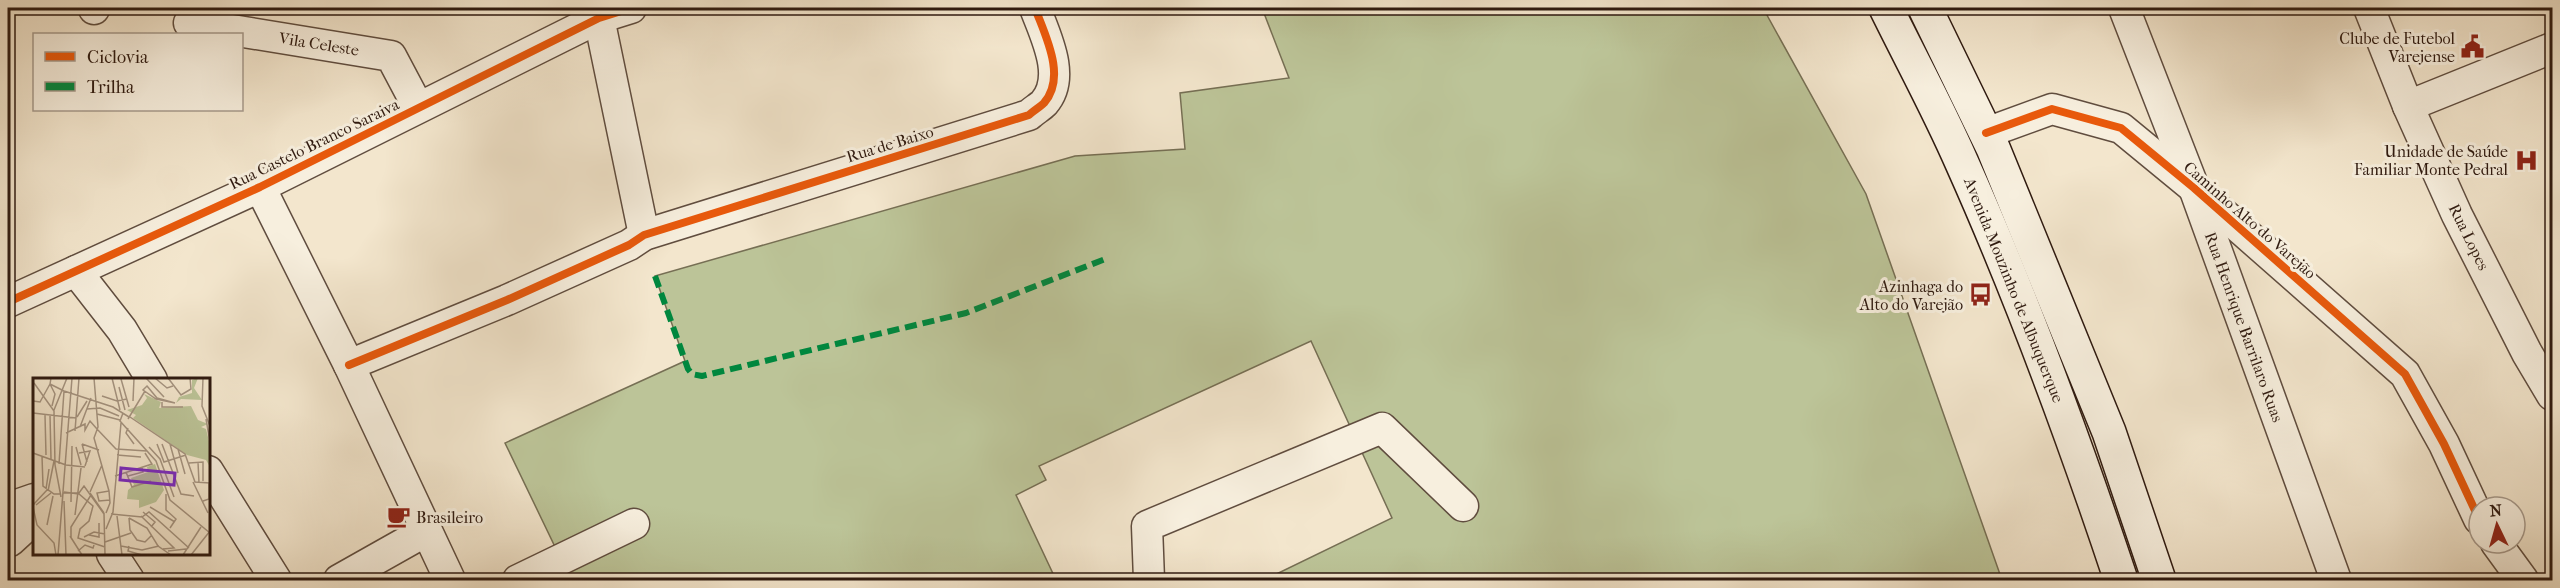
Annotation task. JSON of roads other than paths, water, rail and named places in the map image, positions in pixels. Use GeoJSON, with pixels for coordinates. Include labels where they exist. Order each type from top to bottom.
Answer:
{"type":"FeatureCollection","features":[{"type":"Feature","properties":{"kind":"main road","name":"Avenida Mouzinho de Albuquerque"},"geometry":{"type":"LineString","coordinates":[[1886,8],[1962,162],[2013,283],[2076,445],[2121,580]]}},
{"type":"Feature","properties":{"kind":"main road","name":"Avenida Mouzinho de Albuquerque"},"geometry":{"type":"LineString","coordinates":[[1925,8],[1986,133],[2109,432],[2159,580]]}},
{"type":"Feature","properties":{"kind":"street","name":"Rua Castelo Branco Saraiva"},"geometry":{"type":"LineString","coordinates":[[8,302],[260,188],[597,13],[631,8]]}},
{"type":"Feature","properties":{"kind":"street","name":"Rua de Baixo"},"geometry":{"type":"LineString","coordinates":[[349,365],[507,300],[628,245],[644,235],[1029,115],[1044,102],[1054,83],[1054,64],[1035,8]]}},
{"type":"Feature","properties":{"kind":"street","name":"Rua Henrique Barrilaro Ruas"},"geometry":{"type":"LineString","coordinates":[[2124,8],[2194,188],[2336,580]]}},
{"type":"Feature","properties":{"kind":"street","name":"Rua Lopes"},"geometry":{"type":"LineString","coordinates":[[2368,8],[2408,106],[2483,267],[2527,353],[2553,395]]}},
{"type":"Feature","properties":{"kind":"street"},"geometry":{"type":"LineString","coordinates":[[597,13],[644,235]]}},
{"type":"Feature","properties":{"kind":"street","name":"Vila Celeste"},"geometry":{"type":"LineString","coordinates":[[189,23],[391,56],[418,107]]}},
{"type":"Feature","properties":{"kind":"street"},"geometry":{"type":"LineString","coordinates":[[2408,106],[2553,48]]}},
{"type":"Feature","properties":{"kind":"street","name":"Caminho Alto do Varejão"},"geometry":{"type":"LineString","coordinates":[[1986,133],[2052,109],[2121,128],[2194,188],[2405,374],[2444,444],[2468,495]]}},
{"type":"Feature","properties":{"kind":"street"},"geometry":{"type":"LineString","coordinates":[[260,188],[349,365],[450,580]]}},
{"type":"Feature","properties":{"kind":"street"},"geometry":{"type":"LineString","coordinates":[[76,271],[122,330],[151,378]]}},
{"type":"Feature","properties":{"kind":"street"},"geometry":{"type":"LineString","coordinates":[[1149,580],[1147,526],[1382,428],[1463,506]]}},
{"type":"Feature","properties":{"kind":"street"},"geometry":{"type":"LineString","coordinates":[[210,474],[276,580]]}},
{"type":"Feature","properties":{"kind":"street"},"geometry":{"type":"LineString","coordinates":[[8,508],[33,499]]}},
{"type":"Feature","properties":{"kind":"street"},"geometry":{"type":"LineString","coordinates":[[8,540],[10,541],[33,520]]}},
{"type":"Feature","properties":{"kind":"street"},"geometry":{"type":"LineString","coordinates":[[518,580],[634,524]]}},
{"type":"Feature","properties":{"kind":"street"},"geometry":{"type":"LineString","coordinates":[[339,580],[426,531]]}},
{"type":"Feature","properties":{"kind":"street"},"geometry":{"type":"LineString","coordinates":[[113,555],[129,580]]}},
{"type":"Feature","properties":{"kind":"street"},"geometry":{"type":"LineString","coordinates":[[2505,555],[2523,580]]}},
{"type":"Feature","properties":{"kind":"place","name":"Clube de Futebol Varejense"},"geometry":{"type":"Point","coordinates":[2473,47]}},
{"type":"Feature","properties":{"kind":"place","name":"Unidade de Saúde Familiar Monte Pedral"},"geometry":{"type":"Point","coordinates":[2526,160]}},
{"type":"Feature","properties":{"kind":"place","name":"Azinhaga do Alto do Varejão"},"geometry":{"type":"Point","coordinates":[1981,295]}},
{"type":"Feature","properties":{"kind":"place","name":"Brasileiro"},"geometry":{"type":"Point","coordinates":[398,517]}}]}
